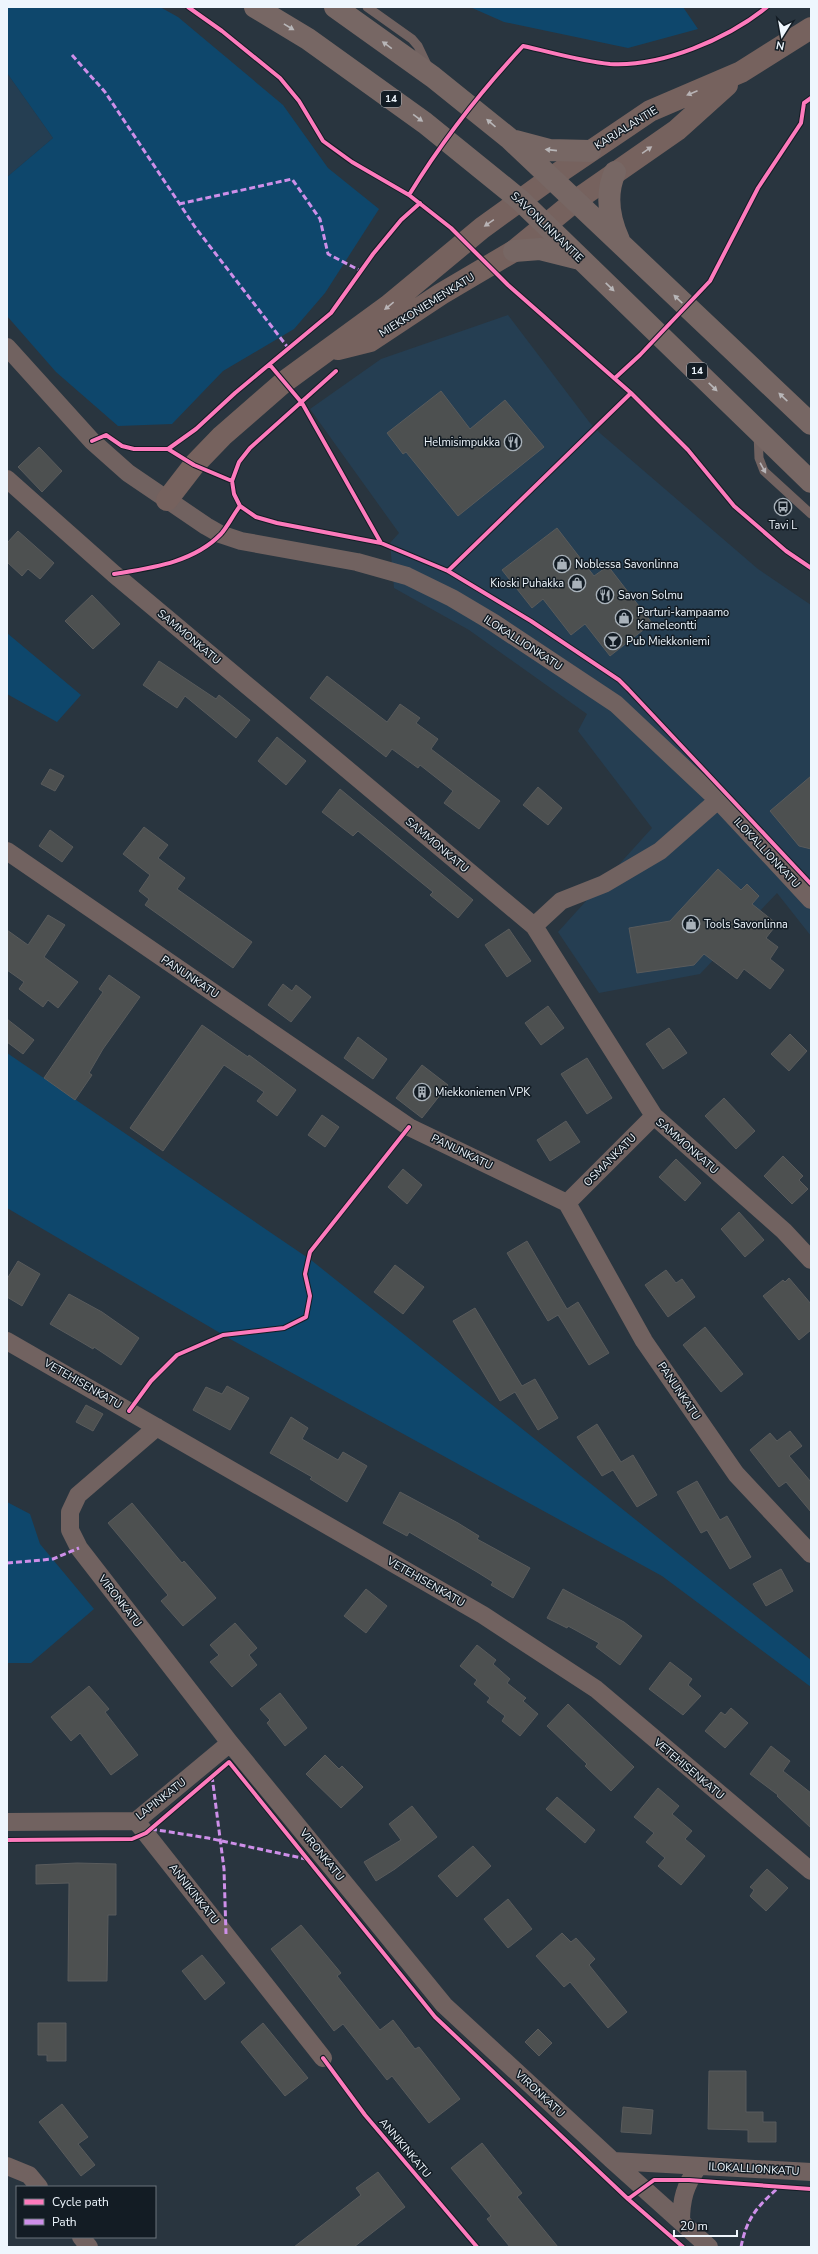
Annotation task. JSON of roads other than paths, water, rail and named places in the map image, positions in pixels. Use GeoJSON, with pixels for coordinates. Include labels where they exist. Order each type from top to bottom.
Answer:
{"type":"FeatureCollection","features":[{"type":"Feature","properties":{"kind":"highway","name":"SAVONLINNANTIE"},"geometry":{"type":"LineString","coordinates":[[255,7],[308,39],[425,123],[520,200],[811,482]]}},
{"type":"Feature","properties":{"kind":"highway"},"geometry":{"type":"LineString","coordinates":[[335,7],[433,77],[510,140],[811,424]]}},
{"type":"Feature","properties":{"kind":"highway"},"geometry":{"type":"LineString","coordinates":[[510,140],[550,150],[590,151]]}},
{"type":"Feature","properties":{"kind":"highway"},"geometry":{"type":"LineString","coordinates":[[615,172],[610,190],[610,215],[622,247]]}},
{"type":"Feature","properties":{"kind":"highway"},"geometry":{"type":"LineString","coordinates":[[514,251],[540,250],[582,260]]}},
{"type":"Feature","properties":{"kind":"street","name":"KARJALANTIE"},"geometry":{"type":"LineString","coordinates":[[520,200],[550,178],[650,111],[741,72],[811,28]]}},
{"type":"Feature","properties":{"kind":"street","name":"KARJALANTIE"},"geometry":{"type":"LineString","coordinates":[[575,201],[677,130],[741,72]]}},
{"type":"Feature","properties":{"kind":"street","name":"MIEKKONIEMENKATU"},"geometry":{"type":"LineString","coordinates":[[168,500],[194,465],[222,436],[284,382],[329,351],[388,306],[482,228],[520,200]]}},
{"type":"Feature","properties":{"kind":"street","name":"MIEKKONIEMENKATU"},"geometry":{"type":"LineString","coordinates":[[329,351],[370,341],[441,294],[514,251],[575,201]]}},
{"type":"Feature","properties":{"kind":"street","name":"ILOKALLIONKATU"},"geometry":{"type":"LineString","coordinates":[[7,347],[92,441],[128,473],[220,534],[264,546],[377,567],[407,576],[452,598],[494,623],[616,704],[718,800],[811,900]]}},
{"type":"Feature","properties":{"kind":"street","name":"SAMMONKATU"},"geometry":{"type":"LineString","coordinates":[[7,479],[114,574],[534,926],[654,1116],[784,1231],[811,1260]]}},
{"type":"Feature","properties":{"kind":"street"},"geometry":{"type":"LineString","coordinates":[[534,926],[561,901],[604,884],[660,851],[718,800]]}},
{"type":"Feature","properties":{"kind":"street","name":"PANUNKATU"},"geometry":{"type":"LineString","coordinates":[[7,852],[409,1127],[567,1203],[644,1341],[736,1474],[811,1554]]}},
{"type":"Feature","properties":{"kind":"street","name":"OSMANKATU"},"geometry":{"type":"LineString","coordinates":[[567,1203],[654,1116]]}},
{"type":"Feature","properties":{"kind":"street","name":"VETEHISENKATU"},"geometry":{"type":"LineString","coordinates":[[7,1341],[483,1615],[596,1689],[811,1871]]}},
{"type":"Feature","properties":{"kind":"street","name":"VIRONKATU"},"geometry":{"type":"LineString","coordinates":[[157,1427],[78,1496],[70,1512],[70,1530],[79,1548],[230,1743],[444,2005],[613,2161],[709,2247]]}},
{"type":"Feature","properties":{"kind":"street","name":"LAPINKATU"},"geometry":{"type":"LineString","coordinates":[[7,1822],[136,1821],[230,1743]]}},
{"type":"Feature","properties":{"kind":"street","name":"ANNIKINKATU"},"geometry":{"type":"LineString","coordinates":[[136,1821],[323,2058]]}},
{"type":"Feature","properties":{"kind":"street","name":"ILOKALLIONKATU"},"geometry":{"type":"LineString","coordinates":[[613,2161],[698,2167],[811,2172]]}},
{"type":"Feature","properties":{"kind":"street"},"geometry":{"type":"LineString","coordinates":[[7,2166],[29,2175],[38,2186]]}},
{"type":"Feature","properties":{"kind":"street","name":"ILOKALLIONKATU"},"geometry":{"type":"LineString","coordinates":[[681,2222],[681,2201],[689,2180],[698,2167]]}},
{"type":"Feature","properties":{"kind":"street"},"geometry":{"type":"LineString","coordinates":[[82,2238],[89,2247]]}},
{"type":"Feature","properties":{"kind":"lane"},"geometry":{"type":"LineString","coordinates":[[367,7],[412,39],[418,46],[433,77]]}},
{"type":"Feature","properties":{"kind":"lane"},"geometry":{"type":"LineString","coordinates":[[758,430],[758,458],[764,471],[811,514]]}},
{"type":"Feature","properties":{"kind":"place","name":"Helmisimpukka"},"geometry":{"type":"Point","coordinates":[513,442]}},
{"type":"Feature","properties":{"kind":"place","name":"Tavi L"},"geometry":{"type":"Point","coordinates":[783,507]}},
{"type":"Feature","properties":{"kind":"place","name":"Noblessa Savonlinna"},"geometry":{"type":"Point","coordinates":[562,564]}},
{"type":"Feature","properties":{"kind":"place","name":"Kioski Puhakka"},"geometry":{"type":"Point","coordinates":[577,583]}},
{"type":"Feature","properties":{"kind":"place","name":"Savon Solmu"},"geometry":{"type":"Point","coordinates":[605,595]}},
{"type":"Feature","properties":{"kind":"place","name":"Parturi-kampaamo Kameleontti"},"geometry":{"type":"Point","coordinates":[624,618]}},
{"type":"Feature","properties":{"kind":"place","name":"Pub Miekkoniemi"},"geometry":{"type":"Point","coordinates":[613,641]}},
{"type":"Feature","properties":{"kind":"place","name":"Tools Savonlinna"},"geometry":{"type":"Point","coordinates":[691,924]}},
{"type":"Feature","properties":{"kind":"place","name":"Miekkoniemen VPK"},"geometry":{"type":"Point","coordinates":[422,1092]}}]}
